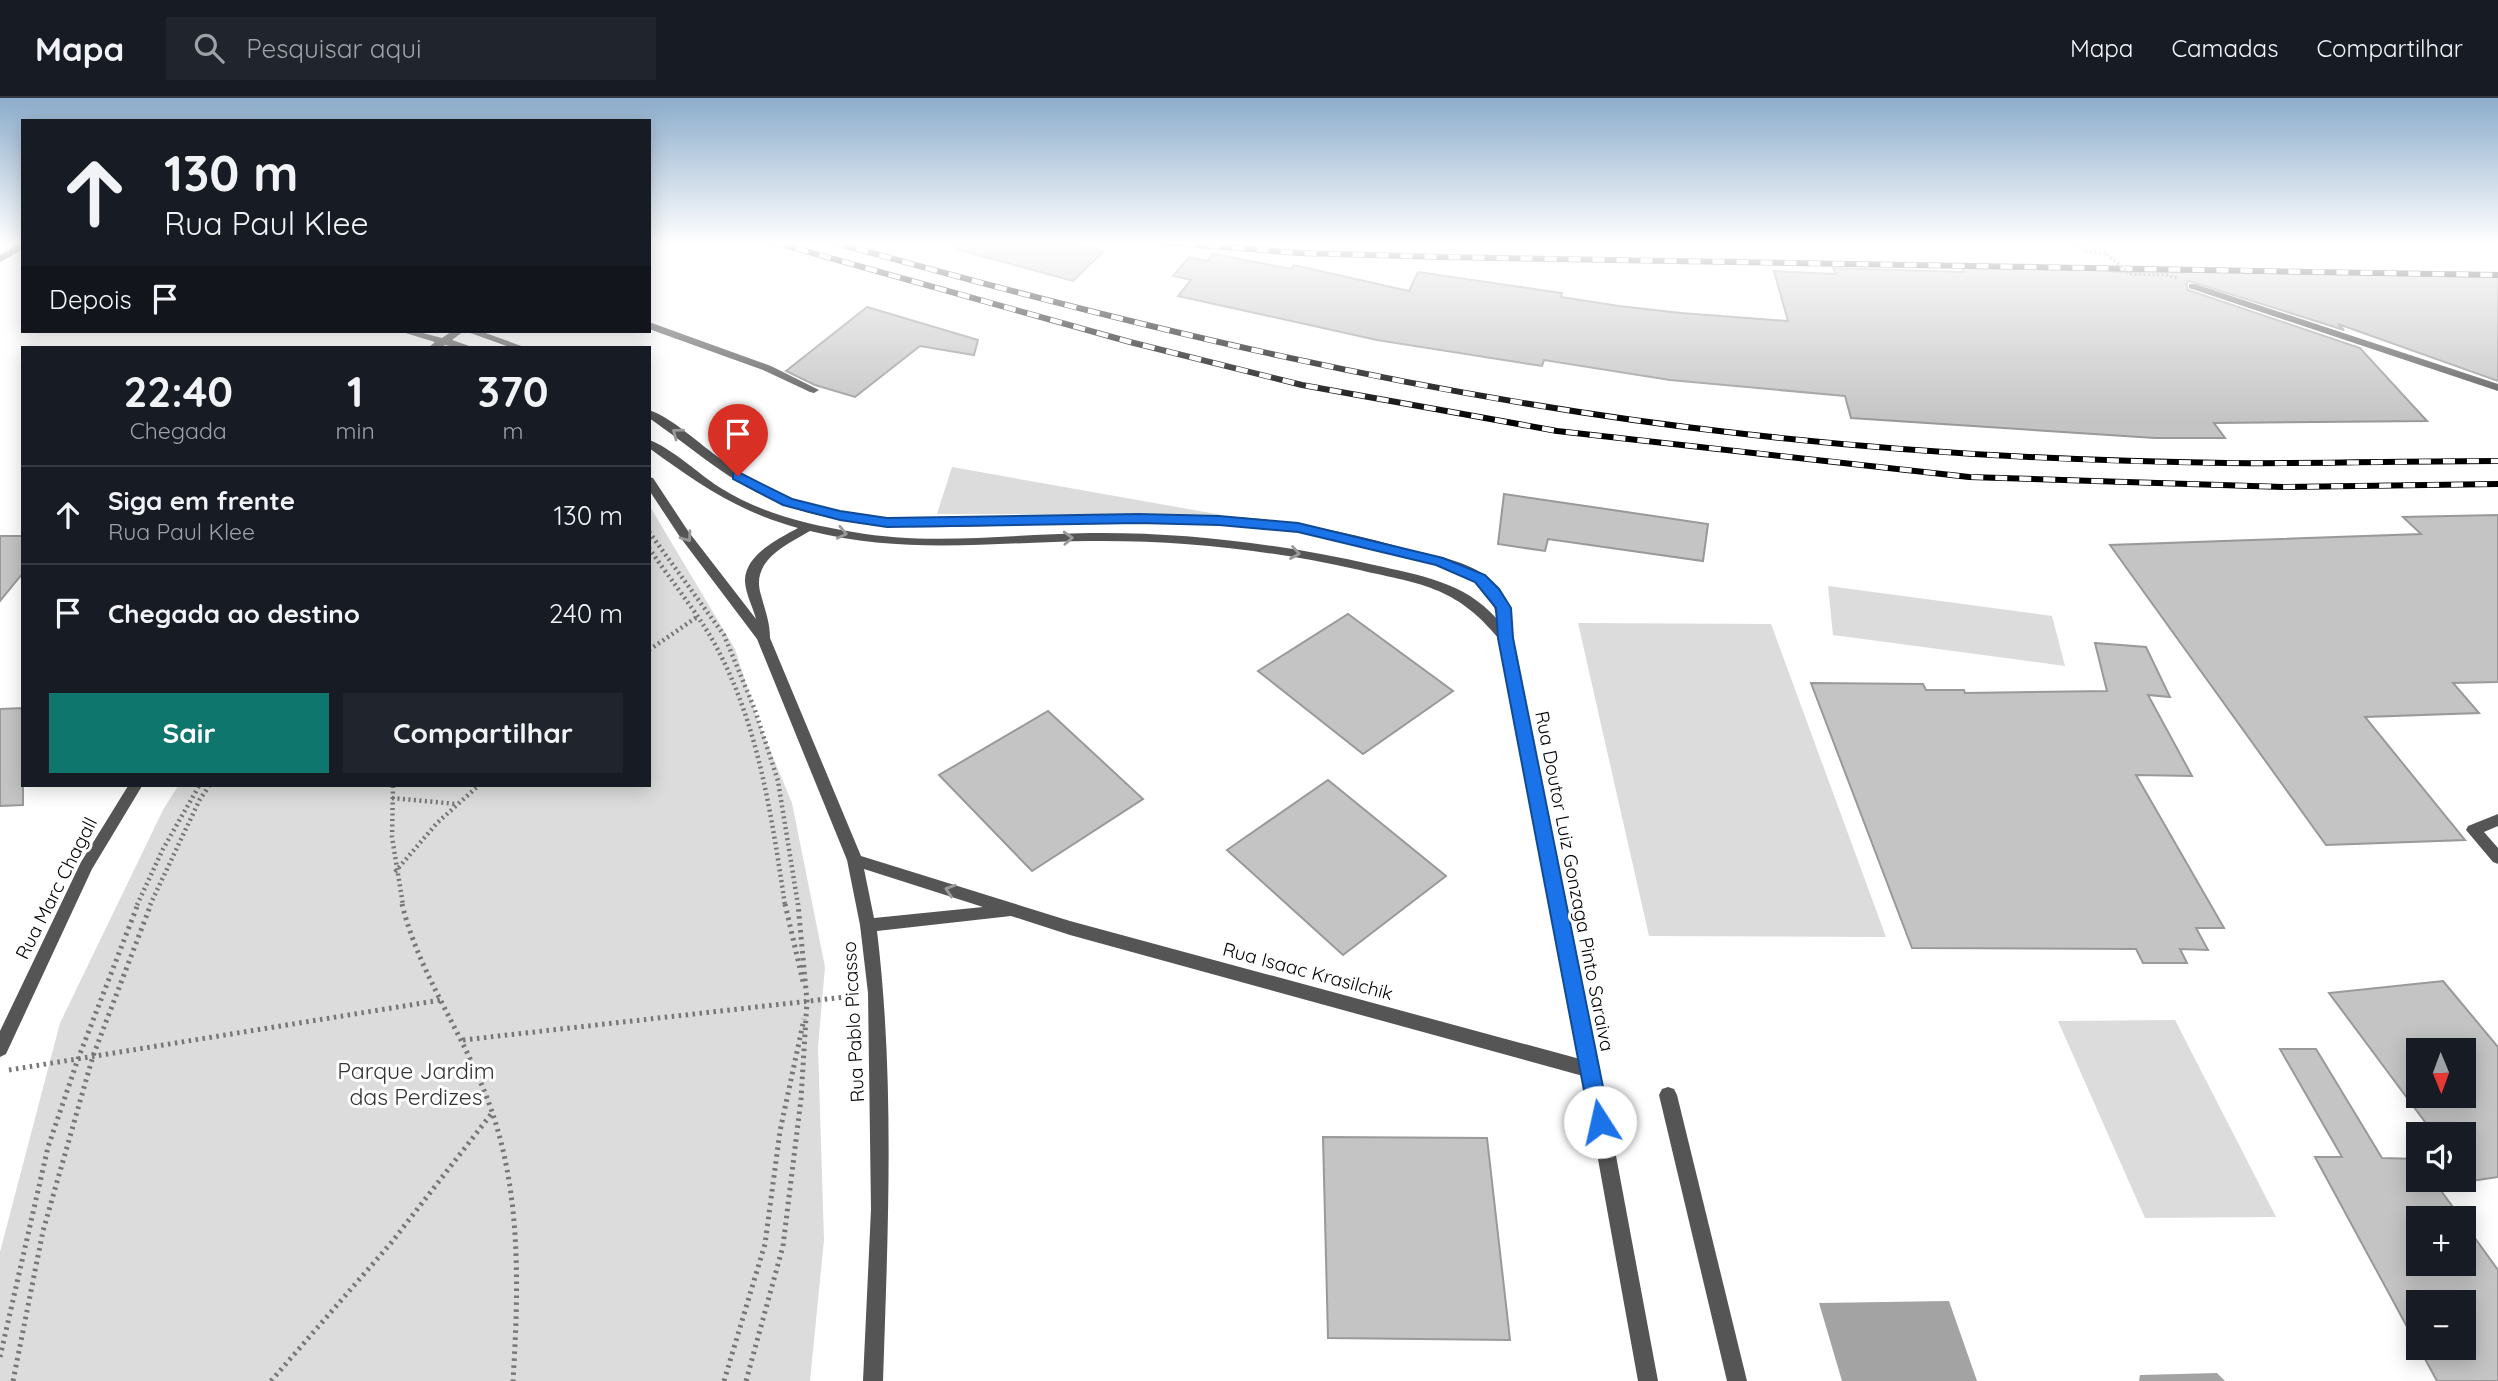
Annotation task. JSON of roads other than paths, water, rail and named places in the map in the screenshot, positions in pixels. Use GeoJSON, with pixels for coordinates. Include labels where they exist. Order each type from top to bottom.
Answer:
{"type":"FeatureCollection","features":[{"type":"Feature","properties":{"kind":"street"},"geometry":{"type":"LineString","coordinates":[[2240,302],[2498,388]]}},
{"type":"Feature","properties":{"kind":"street"},"geometry":{"type":"LineString","coordinates":[[651,326],[767,368],[814,390]]}},
{"type":"Feature","properties":{"kind":"street"},"geometry":{"type":"LineString","coordinates":[[413,333],[464,346]]}},
{"type":"Feature","properties":{"kind":"street"},"geometry":{"type":"LineString","coordinates":[[436,346],[456,333]]}},
{"type":"Feature","properties":{"kind":"street"},"geometry":{"type":"LineString","coordinates":[[476,333],[517,346]]}},
{"type":"Feature","properties":{"kind":"street","name":"Rua Doutor Luiz Gonzaga Pinto Saraiva"},"geometry":{"type":"LineString","coordinates":[[651,414],[738,476],[788,502],[840,515],[887,522],[1002,522],[1101,518],[1219,521],[1298,527],[1438,561],[1472,573],[1494,592],[1504,608],[1505,638],[1591,1070],[1648,1381]]}},
{"type":"Feature","properties":{"kind":"street"},"geometry":{"type":"LineString","coordinates":[[651,444],[713,488],[760,512],[811,526],[869,538],[926,542],[1090,537],[1153,538],[1225,542],[1312,555],[1452,589],[1472,600],[1505,638]]}},
{"type":"Feature","properties":{"kind":"street","name":"Rua Pablo Picasso"},"geometry":{"type":"LineString","coordinates":[[651,484],[684,534],[763,638],[855,860],[868,925],[876,993],[880,1209],[873,1381]]}},
{"type":"Feature","properties":{"kind":"street","name":"Rua Pablo Picasso"},"geometry":{"type":"LineString","coordinates":[[763,638],[765,621],[751,589],[754,569],[768,552],[811,526]]}},
{"type":"Feature","properties":{"kind":"street","name":"Rua Marc Chagall"},"geometry":{"type":"LineString","coordinates":[[0,1049],[86,866],[134,787]]}},
{"type":"Feature","properties":{"kind":"street"},"geometry":{"type":"LineString","coordinates":[[2498,820],[2473,830],[2498,858]]}},
{"type":"Feature","properties":{"kind":"street","name":"Rua Isaac Krasilchik"},"geometry":{"type":"LineString","coordinates":[[855,860],[1070,928],[1591,1070]]}},
{"type":"Feature","properties":{"kind":"street","name":"Rua Isaac Krasilchik"},"geometry":{"type":"LineString","coordinates":[[868,925],[1015,911]]}},
{"type":"Feature","properties":{"kind":"street"},"geometry":{"type":"LineString","coordinates":[[1668,1095],[1737,1381]]}},
{"type":"Feature","properties":{"kind":"railway"},"geometry":{"type":"LineString","coordinates":[[987,302],[1130,342],[1302,385],[1557,431],[1969,477],[2283,487],[2498,484]]}},
{"type":"Feature","properties":{"kind":"railway"},"geometry":{"type":"LineString","coordinates":[[1056,302],[1280,356],[1393,379],[1621,418],[1736,433],[2043,458],[2227,463],[2498,461]]}},
{"type":"Feature","properties":{"kind":"park label","name":"Parque Jardim das Perdizes"},"geometry":{"type":"Point","coordinates":[416,1083]}}]}
